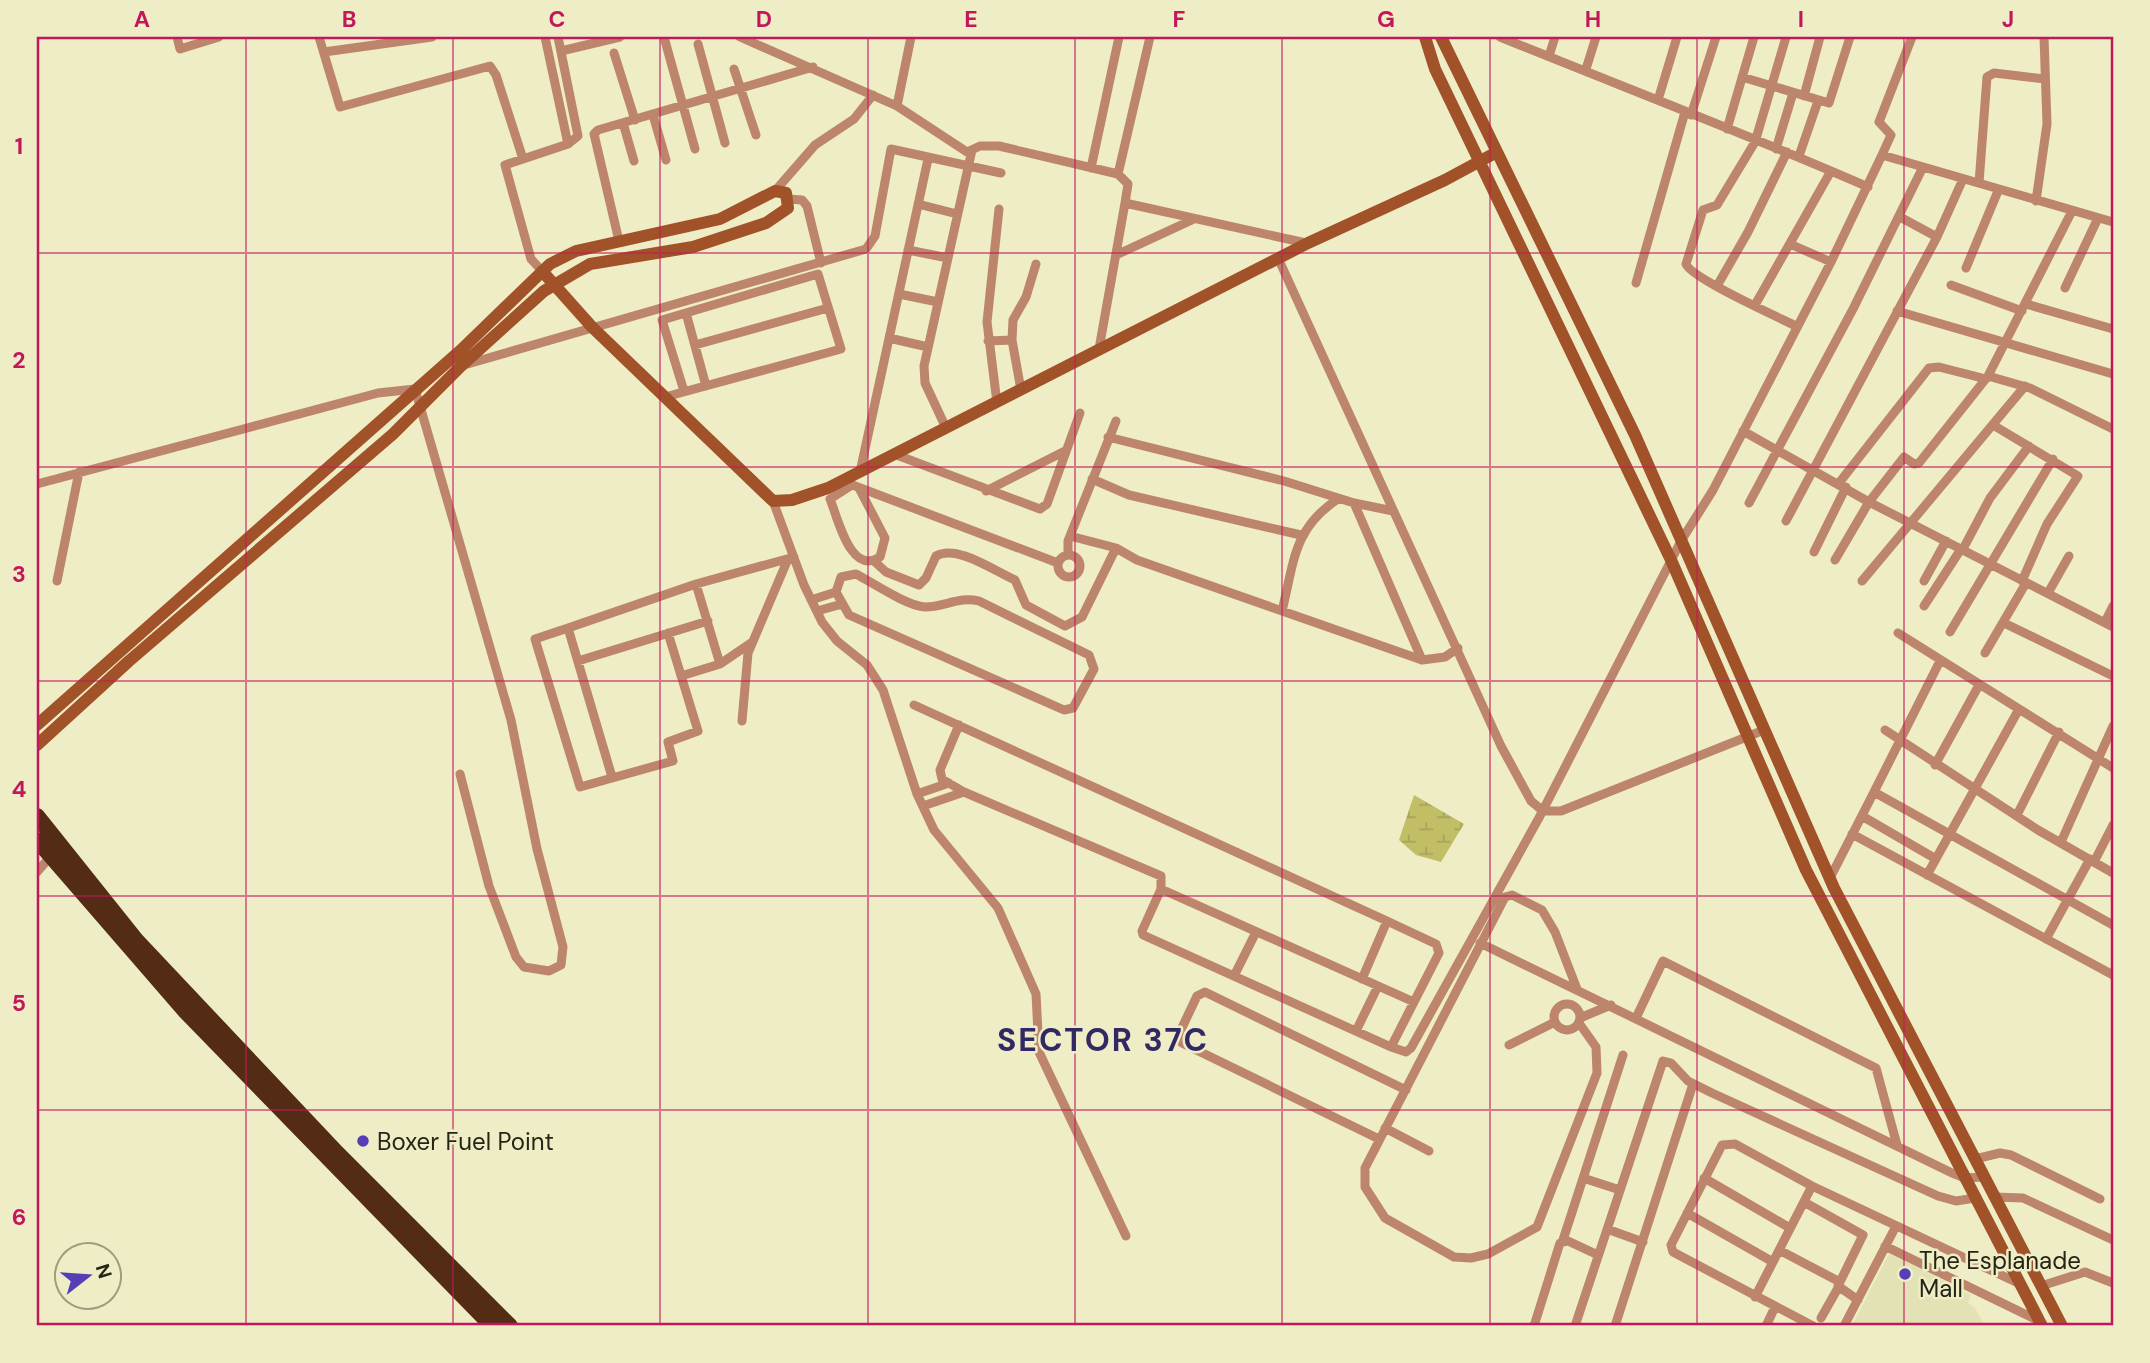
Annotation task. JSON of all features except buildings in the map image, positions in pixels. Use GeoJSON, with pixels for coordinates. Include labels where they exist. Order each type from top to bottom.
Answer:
{"type":"FeatureCollection","features":[{"type":"Feature","properties":{"kind":"highway"},"geometry":{"type":"LineString","coordinates":[[37,816],[136,940],[336,1160],[492,1326]]}},
{"type":"Feature","properties":{"kind":"highway"},"geometry":{"type":"LineString","coordinates":[[37,840],[186,1012],[510,1326]]}},
{"type":"Feature","properties":{"kind":"street"},"geometry":{"type":"LineString","coordinates":[[177,37],[180,49],[219,37]]}},
{"type":"Feature","properties":{"kind":"street"},"geometry":{"type":"LineString","coordinates":[[319,37],[340,107],[490,66],[496,75],[523,159]]}},
{"type":"Feature","properties":{"kind":"street"},"geometry":{"type":"LineString","coordinates":[[324,52],[432,37]]}},
{"type":"Feature","properties":{"kind":"street"},"geometry":{"type":"LineString","coordinates":[[545,37],[568,144]]}},
{"type":"Feature","properties":{"kind":"street"},"geometry":{"type":"LineString","coordinates":[[558,37],[578,132],[568,144],[505,165],[531,259],[592,327],[773,501],[791,558],[817,611],[837,640],[875,674],[886,698],[917,794],[934,830],[998,908],[1036,994],[1039,1052],[1126,1236]]}},
{"type":"Feature","properties":{"kind":"street"},"geometry":{"type":"LineString","coordinates":[[561,51],[620,37]]}},
{"type":"Feature","properties":{"kind":"street"},"geometry":{"type":"LineString","coordinates":[[664,37],[695,149]]}},
{"type":"Feature","properties":{"kind":"street"},"geometry":{"type":"LineString","coordinates":[[740,37],[897,106],[964,151],[980,146],[999,146],[1118,174],[1128,184],[1099,349]]}},
{"type":"Feature","properties":{"kind":"street"},"geometry":{"type":"LineString","coordinates":[[897,106],[911,37]]}},
{"type":"Feature","properties":{"kind":"street"},"geometry":{"type":"LineString","coordinates":[[1091,168],[1119,37]]}},
{"type":"Feature","properties":{"kind":"street"},"geometry":{"type":"LineString","coordinates":[[1118,174],[1150,37]]}},
{"type":"Feature","properties":{"kind":"street"},"geometry":{"type":"LineString","coordinates":[[1425,37],[1435,69],[1671,560],[1806,870],[2040,1324]]}},
{"type":"Feature","properties":{"kind":"street"},"geometry":{"type":"LineString","coordinates":[[1441,37],[1635,435],[1830,878],[2062,1326]]}},
{"type":"Feature","properties":{"kind":"street"},"geometry":{"type":"LineString","coordinates":[[1500,37],[1512,39],[1586,69],[1688,114],[1755,142],[1799,156],[1868,187]]}},
{"type":"Feature","properties":{"kind":"street"},"geometry":{"type":"LineString","coordinates":[[1549,56],[1555,37]]}},
{"type":"Feature","properties":{"kind":"street"},"geometry":{"type":"LineString","coordinates":[[1586,69],[1596,37]]}},
{"type":"Feature","properties":{"kind":"street"},"geometry":{"type":"LineString","coordinates":[[1658,100],[1677,37]]}},
{"type":"Feature","properties":{"kind":"street"},"geometry":{"type":"LineString","coordinates":[[1636,283],[1688,114],[1716,37]]}},
{"type":"Feature","properties":{"kind":"street"},"geometry":{"type":"LineString","coordinates":[[1727,130],[1754,37]]}},
{"type":"Feature","properties":{"kind":"street"},"geometry":{"type":"LineString","coordinates":[[1786,37],[1755,142],[1717,205],[1703,210],[1686,261],[1689,271],[1796,326]]}},
{"type":"Feature","properties":{"kind":"street"},"geometry":{"type":"LineString","coordinates":[[1804,96],[1820,37]]}},
{"type":"Feature","properties":{"kind":"street"},"geometry":{"type":"LineString","coordinates":[[1742,77],[1818,101],[1832,100],[1850,37]]}},
{"type":"Feature","properties":{"kind":"street"},"geometry":{"type":"LineString","coordinates":[[959,725],[940,770],[942,779],[964,792],[1161,876],[1161,889],[1142,933],[1406,1052],[1543,811],[1671,560],[1713,491],[1831,262],[1891,135],[1879,122],[1912,37]]}},
{"type":"Feature","properties":{"kind":"street"},"geometry":{"type":"LineString","coordinates":[[2036,201],[2047,124],[2044,37]]}},
{"type":"Feature","properties":{"kind":"street"},"geometry":{"type":"LineString","coordinates":[[698,44],[725,143]]}},
{"type":"Feature","properties":{"kind":"street"},"geometry":{"type":"LineString","coordinates":[[614,52],[635,120]]}},
{"type":"Feature","properties":{"kind":"street"},"geometry":{"type":"LineString","coordinates":[[619,241],[594,134],[598,130],[813,67]]}},
{"type":"Feature","properties":{"kind":"street"},"geometry":{"type":"LineString","coordinates":[[734,69],[756,135]]}},
{"type":"Feature","properties":{"kind":"street"},"geometry":{"type":"LineString","coordinates":[[1979,183],[1987,77],[1994,73],[2045,79]]}},
{"type":"Feature","properties":{"kind":"street"},"geometry":{"type":"LineString","coordinates":[[1776,149],[1793,93]]}},
{"type":"Feature","properties":{"kind":"street"},"geometry":{"type":"LineString","coordinates":[[37,725],[447,363],[542,271],[560,257],[576,251],[720,219],[775,191],[815,145],[854,119],[873,95]]}},
{"type":"Feature","properties":{"kind":"street"},"geometry":{"type":"LineString","coordinates":[[1799,156],[1818,101]]}},
{"type":"Feature","properties":{"kind":"street"},"geometry":{"type":"LineString","coordinates":[[653,115],[666,160]]}},
{"type":"Feature","properties":{"kind":"street"},"geometry":{"type":"LineString","coordinates":[[623,123],[635,161]]}},
{"type":"Feature","properties":{"kind":"street"},"geometry":{"type":"LineString","coordinates":[[447,363],[461,366],[866,249],[872,243],[891,149],[1001,173]]}},
{"type":"Feature","properties":{"kind":"street"},"geometry":{"type":"LineString","coordinates":[[946,428],[925,383],[928,347],[972,150]]}},
{"type":"Feature","properties":{"kind":"street"},"geometry":{"type":"LineString","coordinates":[[860,472],[1278,258],[1497,152]]}},
{"type":"Feature","properties":{"kind":"street"},"geometry":{"type":"LineString","coordinates":[[1717,286],[1748,232],[1787,152]]}},
{"type":"Feature","properties":{"kind":"street"},"geometry":{"type":"LineString","coordinates":[[1882,155],[1998,191],[2113,222]]}},
{"type":"Feature","properties":{"kind":"street"},"geometry":{"type":"LineString","coordinates":[[928,159],[860,472],[851,485],[830,499],[851,553],[863,560],[874,561],[886,572],[919,585],[923,583],[936,556],[948,552],[960,555],[1015,580],[1026,606],[1065,626],[1082,617],[1116,548]]}},
{"type":"Feature","properties":{"kind":"street"},"geometry":{"type":"LineString","coordinates":[[1749,503],[1900,217],[1923,167]]}},
{"type":"Feature","properties":{"kind":"street"},"geometry":{"type":"LineString","coordinates":[[1755,306],[1831,171]]}},
{"type":"Feature","properties":{"kind":"street"},"geometry":{"type":"LineString","coordinates":[[1786,521],[1937,237],[1963,179]]}},
{"type":"Feature","properties":{"kind":"street"},"geometry":{"type":"LineString","coordinates":[[775,191],[780,190],[789,199],[802,200],[807,206],[821,263]]}},
{"type":"Feature","properties":{"kind":"street"},"geometry":{"type":"LineString","coordinates":[[1966,268],[1998,191]]}},
{"type":"Feature","properties":{"kind":"street"},"geometry":{"type":"LineString","coordinates":[[37,744],[422,406],[461,366],[554,285],[590,264],[693,247],[766,223],[788,208],[789,199]]}},
{"type":"Feature","properties":{"kind":"street"},"geometry":{"type":"LineString","coordinates":[[918,204],[957,214]]}},
{"type":"Feature","properties":{"kind":"street"},"geometry":{"type":"LineString","coordinates":[[1125,204],[1308,243]]}},
{"type":"Feature","properties":{"kind":"street"},"geometry":{"type":"LineString","coordinates":[[997,403],[988,341],[988,312],[999,209]]}},
{"type":"Feature","properties":{"kind":"street"},"geometry":{"type":"LineString","coordinates":[[1835,560],[1869,502],[1905,457],[1914,464],[1919,463],[1987,378],[2072,211]]}},
{"type":"Feature","properties":{"kind":"street"},"geometry":{"type":"LineString","coordinates":[[1900,217],[1937,237]]}},
{"type":"Feature","properties":{"kind":"street"},"geometry":{"type":"LineString","coordinates":[[2065,288],[2098,218]]}},
{"type":"Feature","properties":{"kind":"street"},"geometry":{"type":"LineString","coordinates":[[1116,255],[1194,219]]}},
{"type":"Feature","properties":{"kind":"street"},"geometry":{"type":"LineString","coordinates":[[1790,244],[1831,262]]}},
{"type":"Feature","properties":{"kind":"street"},"geometry":{"type":"LineString","coordinates":[[908,250],[948,258]]}},
{"type":"Feature","properties":{"kind":"street"},"geometry":{"type":"LineString","coordinates":[[1278,258],[1502,746],[1531,801],[1543,811],[1561,811],[1764,730]]}},
{"type":"Feature","properties":{"kind":"street"},"geometry":{"type":"LineString","coordinates":[[1021,390],[1012,340],[1014,314],[1026,297],[1036,264]]}},
{"type":"Feature","properties":{"kind":"street"},"geometry":{"type":"LineString","coordinates":[[665,397],[841,349],[818,274],[662,320],[684,391]]}},
{"type":"Feature","properties":{"kind":"street"},"geometry":{"type":"LineString","coordinates":[[1951,285],[2024,308],[2113,329]]}},
{"type":"Feature","properties":{"kind":"street"},"geometry":{"type":"LineString","coordinates":[[899,293],[938,302]]}},
{"type":"Feature","properties":{"kind":"street"},"geometry":{"type":"LineString","coordinates":[[695,345],[828,308]]}},
{"type":"Feature","properties":{"kind":"street"},"geometry":{"type":"LineString","coordinates":[[1897,311],[2113,373]]}},
{"type":"Feature","properties":{"kind":"street"},"geometry":{"type":"LineString","coordinates":[[686,313],[706,386]]}},
{"type":"Feature","properties":{"kind":"street"},"geometry":{"type":"LineString","coordinates":[[889,338],[928,347]]}},
{"type":"Feature","properties":{"kind":"street"},"geometry":{"type":"LineString","coordinates":[[988,341],[1012,340]]}},
{"type":"Feature","properties":{"kind":"street"},"geometry":{"type":"LineString","coordinates":[[1814,552],[1843,485],[1929,368],[1940,367],[2025,386],[2113,429]]}},
{"type":"Feature","properties":{"kind":"street"},"geometry":{"type":"LineString","coordinates":[[1862,581],[2025,386]]}},
{"type":"Feature","properties":{"kind":"street"},"geometry":{"type":"LineString","coordinates":[[415,389],[511,720],[537,849],[563,947],[561,965],[550,971],[524,967],[516,957],[489,886],[460,774]]}},
{"type":"Feature","properties":{"kind":"street"},"geometry":{"type":"LineString","coordinates":[[37,484],[378,393],[415,389]]}},
{"type":"Feature","properties":{"kind":"street"},"geometry":{"type":"LineString","coordinates":[[894,454],[986,491],[1034,508],[1044,508],[1080,413]]}},
{"type":"Feature","properties":{"kind":"street"},"geometry":{"type":"LineString","coordinates":[[1058,563],[1068,555],[1070,536],[1116,421]]}},
{"type":"Feature","properties":{"kind":"street"},"geometry":{"type":"LineString","coordinates":[[1984,653],[2004,623],[2048,524],[2078,478],[2053,459],[1993,425]]}},
{"type":"Feature","properties":{"kind":"street"},"geometry":{"type":"LineString","coordinates":[[1743,431],[1869,502],[2109,625],[2113,606]]}},
{"type":"Feature","properties":{"kind":"street"},"geometry":{"type":"LineString","coordinates":[[1108,437],[1284,481],[1338,499],[1393,511]]}},
{"type":"Feature","properties":{"kind":"street"},"geometry":{"type":"LineString","coordinates":[[1924,606],[1962,549],[1990,498],[2029,446]]}},
{"type":"Feature","properties":{"kind":"street"},"geometry":{"type":"LineString","coordinates":[[986,491],[1065,451]]}},
{"type":"Feature","properties":{"kind":"street"},"geometry":{"type":"LineString","coordinates":[[1950,632],[2053,459]]}},
{"type":"Feature","properties":{"kind":"street"},"geometry":{"type":"LineString","coordinates":[[57,581],[79,472]]}},
{"type":"Feature","properties":{"kind":"street"},"geometry":{"type":"LineString","coordinates":[[1092,480],[1129,495],[1301,535]]}},
{"type":"Feature","properties":{"kind":"street"},"geometry":{"type":"LineString","coordinates":[[773,501],[806,497],[851,485],[1058,563],[1063,575],[1076,575],[1079,562],[1068,555]]}},
{"type":"Feature","properties":{"kind":"street"},"geometry":{"type":"LineString","coordinates":[[851,485],[885,538],[880,557],[874,561]]}},
{"type":"Feature","properties":{"kind":"street"},"geometry":{"type":"LineString","coordinates":[[1282,611],[1301,535],[1321,511],[1338,499]]}},
{"type":"Feature","properties":{"kind":"street"},"geometry":{"type":"LineString","coordinates":[[1354,503],[1422,660]]}},
{"type":"Feature","properties":{"kind":"street"},"geometry":{"type":"LineString","coordinates":[[1070,536],[1116,548],[1137,560],[1422,660],[1445,657],[1458,648]]}},
{"type":"Feature","properties":{"kind":"street"},"geometry":{"type":"LineString","coordinates":[[1924,581],[1946,541]]}},
{"type":"Feature","properties":{"kind":"street"},"geometry":{"type":"LineString","coordinates":[[2048,593],[2069,556]]}},
{"type":"Feature","properties":{"kind":"street"},"geometry":{"type":"LineString","coordinates":[[668,634],[698,732],[668,742],[673,761],[580,787],[535,639],[696,583],[791,558]]}},
{"type":"Feature","properties":{"kind":"street"},"geometry":{"type":"LineString","coordinates":[[742,721],[745,664],[751,643],[791,558]]}},
{"type":"Feature","properties":{"kind":"street"},"geometry":{"type":"LineString","coordinates":[[856,574],[917,606],[933,606],[961,599],[979,601],[1089,655],[1094,669],[1073,708],[1064,710],[856,618],[842,604],[836,592],[841,577],[856,574]]}},
{"type":"Feature","properties":{"kind":"street"},"geometry":{"type":"LineString","coordinates":[[696,583],[720,664]]}},
{"type":"Feature","properties":{"kind":"street"},"geometry":{"type":"LineString","coordinates":[[811,600],[836,592]]}},
{"type":"Feature","properties":{"kind":"street"},"geometry":{"type":"LineString","coordinates":[[817,611],[842,604]]}},
{"type":"Feature","properties":{"kind":"street"},"geometry":{"type":"LineString","coordinates":[[578,661],[708,621]]}},
{"type":"Feature","properties":{"kind":"street"},"geometry":{"type":"LineString","coordinates":[[2004,623],[2113,676]]}},
{"type":"Feature","properties":{"kind":"street"},"geometry":{"type":"LineString","coordinates":[[568,628],[612,777]]}},
{"type":"Feature","properties":{"kind":"street"},"geometry":{"type":"LineString","coordinates":[[1898,633],[1940,662],[2059,732],[2113,768]]}},
{"type":"Feature","properties":{"kind":"street"},"geometry":{"type":"LineString","coordinates":[[681,676],[720,664],[751,643]]}},
{"type":"Feature","properties":{"kind":"street"},"geometry":{"type":"LineString","coordinates":[[1830,878],[1940,662]]}},
{"type":"Feature","properties":{"kind":"street"},"geometry":{"type":"LineString","coordinates":[[1935,765],[1979,685]]}},
{"type":"Feature","properties":{"kind":"street"},"geometry":{"type":"LineString","coordinates":[[915,705],[1436,944],[1439,950],[1391,1047]]}},
{"type":"Feature","properties":{"kind":"street"},"geometry":{"type":"LineString","coordinates":[[1927,875],[2019,709]]}},
{"type":"Feature","properties":{"kind":"street"},"geometry":{"type":"LineString","coordinates":[[2060,842],[2113,726]]}},
{"type":"Feature","properties":{"kind":"street"},"geometry":{"type":"LineString","coordinates":[[1885,730],[1935,765],[2113,873]]}},
{"type":"Feature","properties":{"kind":"street"},"geometry":{"type":"LineString","coordinates":[[2017,815],[2059,732]]}},
{"type":"Feature","properties":{"kind":"street"},"geometry":{"type":"LineString","coordinates":[[917,794],[949,783]]}},
{"type":"Feature","properties":{"kind":"street"},"geometry":{"type":"LineString","coordinates":[[923,806],[964,792]]}},
{"type":"Feature","properties":{"kind":"street"},"geometry":{"type":"LineString","coordinates":[[1874,792],[2113,925]]}},
{"type":"Feature","properties":{"kind":"street"},"geometry":{"type":"LineString","coordinates":[[1862,816],[1936,859]]}},
{"type":"Feature","properties":{"kind":"street"},"geometry":{"type":"LineString","coordinates":[[2046,939],[2113,825]]}},
{"type":"Feature","properties":{"kind":"street"},"geometry":{"type":"LineString","coordinates":[[1852,834],[2113,975]]}},
{"type":"Feature","properties":{"kind":"street"},"geometry":{"type":"LineString","coordinates":[[37,872],[50,857]]}},
{"type":"Feature","properties":{"kind":"street"},"geometry":{"type":"LineString","coordinates":[[1161,889],[1414,1002]]}},
{"type":"Feature","properties":{"kind":"street"},"geometry":{"type":"LineString","coordinates":[[1555,1022],[1555,1010],[1565,1004],[1572,987],[1548,919],[1542,910],[1528,901],[1512,895],[1505,897],[1364,1168],[1370,1197],[1385,1218],[1461,1259],[1488,1254],[1531,1233],[1542,1219],[1597,1073],[1596,1047],[1580,1021],[1576,1007],[1565,1004]]}},
{"type":"Feature","properties":{"kind":"street"},"geometry":{"type":"LineString","coordinates":[[1362,979],[1387,920]]}},
{"type":"Feature","properties":{"kind":"street"},"geometry":{"type":"LineString","coordinates":[[1235,975],[1256,932]]}},
{"type":"Feature","properties":{"kind":"street"},"geometry":{"type":"LineString","coordinates":[[1480,943],[1965,1178],[1983,1177]]}},
{"type":"Feature","properties":{"kind":"street"},"geometry":{"type":"LineString","coordinates":[[1636,1018],[1663,961],[1876,1068],[1896,1145]]}},
{"type":"Feature","properties":{"kind":"street"},"geometry":{"type":"LineString","coordinates":[[1356,1031],[1378,986]]}},
{"type":"Feature","properties":{"kind":"street"},"geometry":{"type":"LineString","coordinates":[[1379,1139],[1182,1043],[1178,1034],[1197,996],[1205,992],[1406,1090]]}},
{"type":"Feature","properties":{"kind":"street"},"geometry":{"type":"LineString","coordinates":[[1555,1022],[1565,1030],[1573,1029],[1580,1021],[1611,1005]]}},
{"type":"Feature","properties":{"kind":"street"},"geometry":{"type":"LineString","coordinates":[[1508,1045],[1555,1022]]}},
{"type":"Feature","properties":{"kind":"street"},"geometry":{"type":"LineString","coordinates":[[1534,1326],[1623,1055]]}},
{"type":"Feature","properties":{"kind":"street"},"geometry":{"type":"LineString","coordinates":[[1575,1326],[1662,1060],[1671,1063],[1693,1084],[1938,1196],[1956,1201],[1975,1198]]}},
{"type":"Feature","properties":{"kind":"street"},"geometry":{"type":"LineString","coordinates":[[1615,1326],[1693,1084]]}},
{"type":"Feature","properties":{"kind":"street"},"geometry":{"type":"LineString","coordinates":[[1385,1128],[1429,1151]]}},
{"type":"Feature","properties":{"kind":"street"},"geometry":{"type":"LineString","coordinates":[[1813,1326],[1673,1252],[1671,1245],[1718,1150],[1731,1143],[1812,1186],[2018,1283]]}},
{"type":"Feature","properties":{"kind":"street"},"geometry":{"type":"LineString","coordinates":[[1975,1159],[2000,1153],[2011,1155],[2100,1199]]}},
{"type":"Feature","properties":{"kind":"street"},"geometry":{"type":"LineString","coordinates":[[1583,1178],[1620,1190]]}},
{"type":"Feature","properties":{"kind":"street"},"geometry":{"type":"LineString","coordinates":[[1704,1178],[1790,1228]]}},
{"type":"Feature","properties":{"kind":"street"},"geometry":{"type":"LineString","coordinates":[[1755,1297],[1812,1186]]}},
{"type":"Feature","properties":{"kind":"street"},"geometry":{"type":"LineString","coordinates":[[1994,1197],[2022,1198],[2113,1241]]}},
{"type":"Feature","properties":{"kind":"street"},"geometry":{"type":"LineString","coordinates":[[1804,1202],[1863,1235],[1821,1318]]}},
{"type":"Feature","properties":{"kind":"street"},"geometry":{"type":"LineString","coordinates":[[1686,1213],[1773,1262]]}},
{"type":"Feature","properties":{"kind":"street"},"geometry":{"type":"LineString","coordinates":[[1844,1326],[1896,1226]]}},
{"type":"Feature","properties":{"kind":"street"},"geometry":{"type":"LineString","coordinates":[[1607,1229],[1643,1242]]}},
{"type":"Feature","properties":{"kind":"street"},"geometry":{"type":"LineString","coordinates":[[1563,1240],[1598,1255]]}},
{"type":"Feature","properties":{"kind":"street"},"geometry":{"type":"LineString","coordinates":[[1885,1246],[2040,1324]]}},
{"type":"Feature","properties":{"kind":"street"},"geometry":{"type":"LineString","coordinates":[[1779,1250],[1839,1285],[1858,1300]]}},
{"type":"Feature","properties":{"kind":"street"},"geometry":{"type":"LineString","coordinates":[[2041,1286],[2085,1272],[2113,1283]]}},
{"type":"Feature","properties":{"kind":"street"},"geometry":{"type":"LineString","coordinates":[[1766,1326],[1775,1307]]}},
{"type":"Feature","properties":{"kind":"shaded area","name":"The Esplanade Mall"},"geometry":{"type":"Polygon","coordinates":[[[1890,1252],[1971,1295],[1968,1303],[1975,1308],[1985,1326],[1852,1326],[1890,1252]]]}},
{"type":"Feature","properties":{"kind":"green space"},"geometry":{"type":"Polygon","coordinates":[[[1414,795],[1464,824],[1441,862],[1416,855],[1399,840],[1414,795]]]}},
{"type":"Feature","properties":{"kind":"place","name":"Boxer Fuel Point"},"geometry":{"type":"Point","coordinates":[363,1141]}},
{"type":"Feature","properties":{"kind":"place","name":"The Esplanade Mall"},"geometry":{"type":"Point","coordinates":[1905,1274]}},
{"type":"Feature","properties":{"kind":"district","name":"SECTOR 37C"},"geometry":{"type":"Point","coordinates":[1103,1040]}}]}
